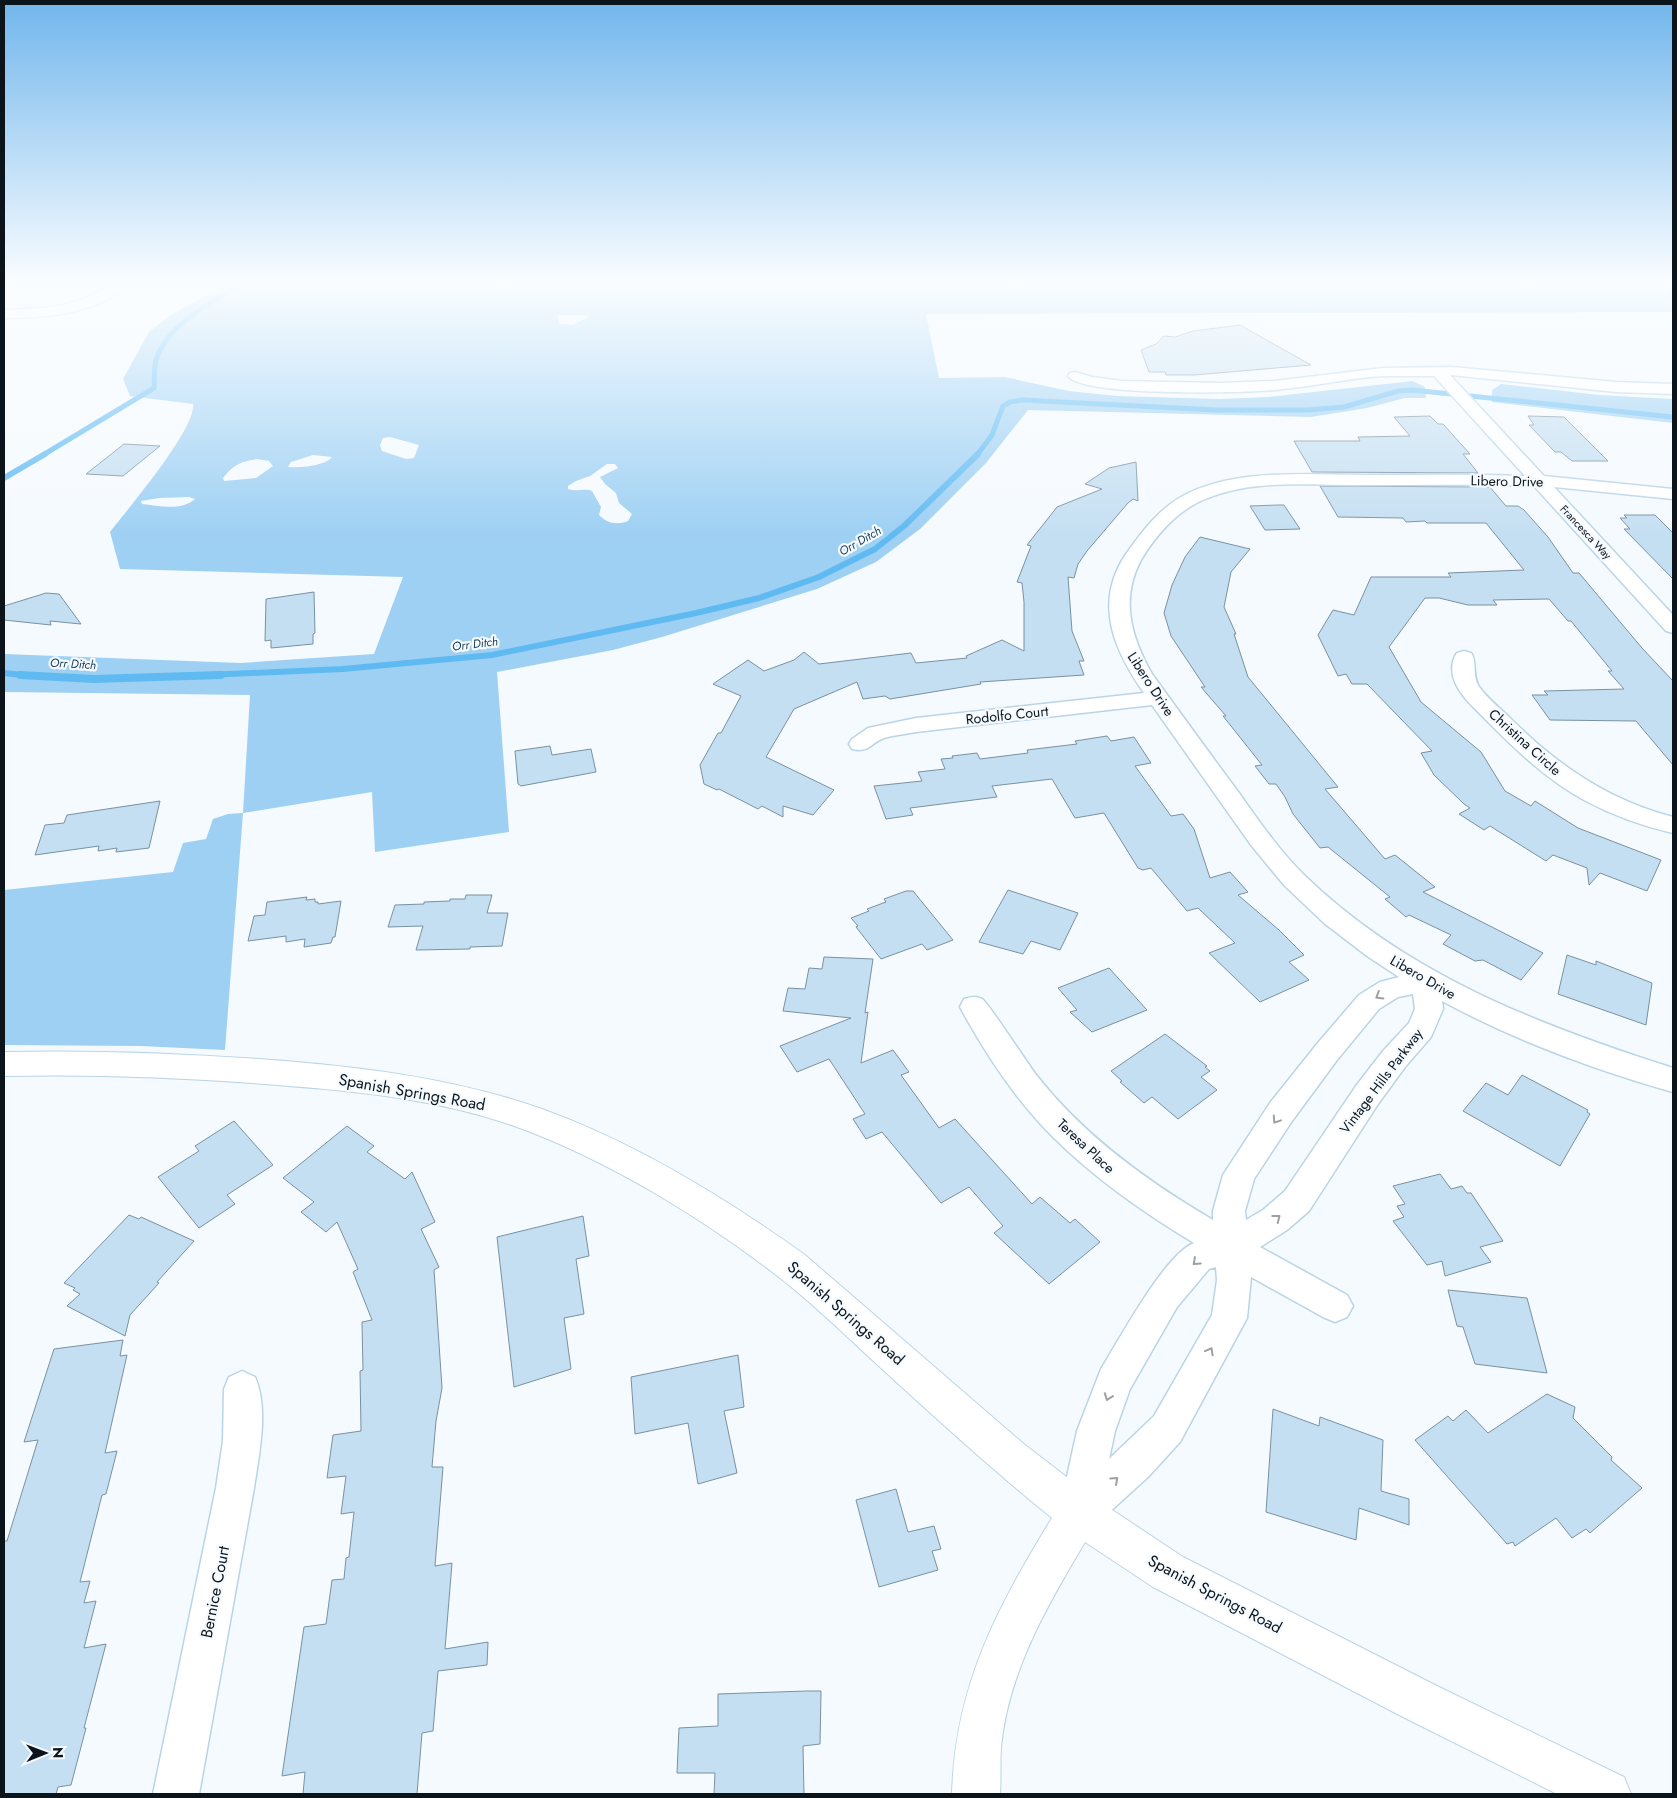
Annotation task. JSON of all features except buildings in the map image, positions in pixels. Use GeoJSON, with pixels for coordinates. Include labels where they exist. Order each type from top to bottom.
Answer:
{"type":"FeatureCollection","features":[{"type":"Feature","properties":{"kind":"street"},"geometry":{"type":"LineString","coordinates":[[1075,376],[1089,381],[1122,386],[1212,388],[1274,386],[1382,372],[1438,370],[1477,372],[1616,387],[1673,389]]}},
{"type":"Feature","properties":{"kind":"street","name":"Francesca Way"},"geometry":{"type":"LineString","coordinates":[[1438,370],[1673,627]]}},
{"type":"Feature","properties":{"kind":"street","name":"Libero Drive"},"geometry":{"type":"LineString","coordinates":[[1673,494],[1540,481],[1260,481],[1213,490],[1179,505],[1138,550],[1121,582],[1118,599],[1118,617],[1125,643],[1134,663],[1267,850],[1292,878],[1320,904],[1355,933],[1425,982],[1542,1035],[1608,1060],[1673,1080]]}},
{"type":"Feature","properties":{"kind":"street","name":"Christina Circle"},"geometry":{"type":"LineString","coordinates":[[1464,657],[1461,672],[1465,683],[1473,694],[1548,766],[1600,799],[1673,825]]}},
{"type":"Feature","properties":{"kind":"street","name":"Rodolfo Court"},"geometry":{"type":"LineString","coordinates":[[860,744],[876,733],[916,725],[1158,698]]}},
{"type":"Feature","properties":{"kind":"street","name":"Vintage Hills Parkway"},"geometry":{"type":"LineString","coordinates":[[976,1794],[978,1747],[989,1694],[1005,1646],[1030,1594],[1079,1513],[1134,1463],[1167,1429],[1229,1318],[1234,1280],[1232,1247],[1229,1211],[1239,1175],[1326,1052],[1370,1002],[1390,990],[1425,982],[1429,1009],[1421,1029],[1394,1058],[1367,1095],[1298,1201],[1275,1220],[1232,1247],[1198,1257],[1165,1296],[1114,1381],[1096,1430],[1079,1513]]}},
{"type":"Feature","properties":{"kind":"street","name":"Teresa Place"},"geometry":{"type":"LineString","coordinates":[[974,1007],[1007,1059],[1063,1127],[1097,1158],[1130,1185],[1232,1247],[1335,1306]]}},
{"type":"Feature","properties":{"kind":"street","name":"Spanish Springs Road"},"geometry":{"type":"LineString","coordinates":[[4,1064],[160,1066],[289,1073],[368,1081],[472,1101],[538,1122],[581,1139],[628,1161],[772,1250],[805,1276],[1011,1459],[1079,1513],[1168,1572],[1421,1702],[1606,1794]]}},
{"type":"Feature","properties":{"kind":"street","name":"Bernice Court"},"geometry":{"type":"LineString","coordinates":[[176,1794],[235,1488],[242,1442],[242,1389]]}},
{"type":"Feature","properties":{"kind":"shaded area"},"geometry":{"type":"Polygon","coordinates":[[[130,366],[937,366],[939,378],[1005,377],[1069,391],[1117,396],[1220,399],[1268,397],[1413,381],[1425,387],[1426,398],[1405,398],[1367,408],[1311,417],[1028,410],[986,463],[920,529],[876,562],[817,589],[662,637],[613,650],[497,672],[509,832],[375,852],[372,792],[243,813],[250,695],[4,692],[4,654],[241,663],[374,654],[403,577],[120,569],[110,532],[173,449],[184,431],[191,415],[193,404],[130,396],[123,379],[130,366]],[[390,437],[383,438],[380,445],[382,451],[406,459],[414,458],[419,445],[390,437]],[[313,455],[291,462],[288,467],[305,467],[324,462],[332,457],[313,455]],[[257,459],[242,462],[234,467],[223,478],[224,481],[256,478],[273,466],[269,461],[257,459]],[[607,464],[590,476],[576,481],[568,486],[568,489],[592,491],[601,507],[599,515],[602,518],[613,523],[628,521],[632,514],[619,503],[616,493],[600,477],[618,468],[615,464],[607,464]],[[189,497],[141,501],[142,504],[170,507],[190,503],[195,499],[189,497]]]}},
{"type":"Feature","properties":{"kind":"shaded area"},"geometry":{"type":"Polygon","coordinates":[[[1501,384],[1599,395],[1673,399],[1673,423],[1492,402],[1492,390],[1501,384]]]}},
{"type":"Feature","properties":{"kind":"shaded area"},"geometry":{"type":"Polygon","coordinates":[[[243,813],[225,1050],[141,1046],[4,1045],[4,890],[173,872],[183,843],[206,839],[213,819],[228,814],[243,813]]]}},
{"type":"Feature","properties":{"kind":"waterway","name":"Orr Ditch"},"geometry":{"type":"LineString","coordinates":[[43,455],[154,388],[155,366]]}},
{"type":"Feature","properties":{"kind":"waterway","name":"Orr Ditch"},"geometry":{"type":"LineString","coordinates":[[977,455],[992,435],[1003,406],[1010,402],[1022,400],[1217,410],[1308,410],[1344,407],[1398,391],[1412,390],[1673,417]]}},
{"type":"Feature","properties":{"kind":"waterway","name":"Orr Ditch"},"geometry":{"type":"LineString","coordinates":[[4,478],[45,454]]}},
{"type":"Feature","properties":{"kind":"waterway","name":"Orr Ditch"},"geometry":{"type":"LineString","coordinates":[[185,676],[343,669],[492,655],[696,613],[759,598],[819,577],[875,549],[904,526],[977,455]]}},
{"type":"Feature","properties":{"kind":"waterway","name":"Orr Ditch"},"geometry":{"type":"LineString","coordinates":[[4,673],[25,675]]}},
{"type":"Feature","properties":{"kind":"waterway","name":"Orr Ditch"},"geometry":{"type":"LineString","coordinates":[[20,675],[25,675]]}},
{"type":"Feature","properties":{"kind":"waterway","name":"Orr Ditch"},"geometry":{"type":"LineString","coordinates":[[25,675],[94,679],[221,675]]}},
{"type":"Feature","properties":{"kind":"waterway","name":"Orr Ditch"},"geometry":{"type":"LineString","coordinates":[[25,675],[32,676]]}}]}
